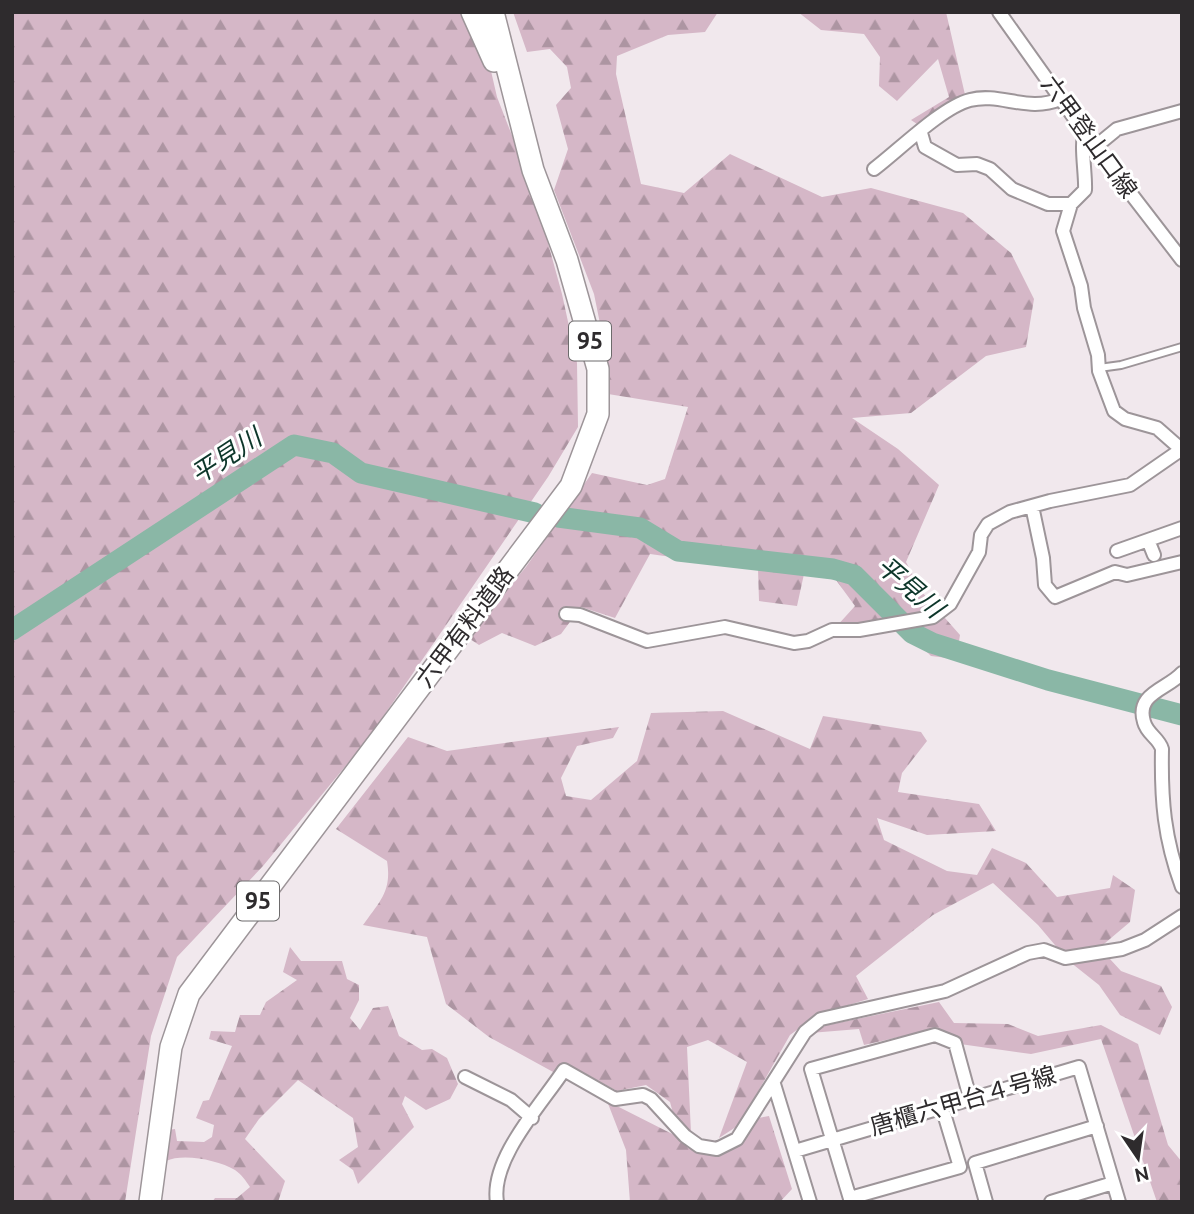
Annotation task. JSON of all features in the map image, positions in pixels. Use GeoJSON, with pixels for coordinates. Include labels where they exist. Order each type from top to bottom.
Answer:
{"type":"FeatureCollection","features":[{"type":"Feature","properties":{"kind":"main road","name":"95"},"geometry":{"type":"LineString","coordinates":[[472,12],[517,114]]}},
{"type":"Feature","properties":{"kind":"main road","name":"六甲有料道路"},"geometry":{"type":"LineString","coordinates":[[150,1202],[171,1046],[189,994],[571,486],[598,414],[598,369],[567,260],[533,170],[493,12]]}},
{"type":"Feature","properties":{"kind":"street","name":"六甲登山口線"},"geometry":{"type":"LineString","coordinates":[[999,12],[1094,147],[1182,260]]}},
{"type":"Feature","properties":{"kind":"street"},"geometry":{"type":"LineString","coordinates":[[874,169],[936,118],[970,100],[1043,106],[1060,99]]}},
{"type":"Feature","properties":{"kind":"street"},"geometry":{"type":"LineString","coordinates":[[1094,147],[1117,129],[1182,111]]}},
{"type":"Feature","properties":{"kind":"street"},"geometry":{"type":"LineString","coordinates":[[921,133],[925,147],[957,165],[976,164],[990,169],[1012,190],[1048,204],[1071,204]]}},
{"type":"Feature","properties":{"kind":"street"},"geometry":{"type":"LineString","coordinates":[[566,614],[580,615],[647,641],[725,627],[794,643],[808,641],[832,630],[859,630],[933,617],[950,604],[979,552],[981,536],[988,524],[1032,506],[1130,485],[1182,450],[1157,428],[1125,419],[1114,411],[1099,368],[1082,286],[1065,239],[1065,219],[1071,204],[1085,190],[1087,166],[1081,141],[1085,134]]}},
{"type":"Feature","properties":{"kind":"street"},"geometry":{"type":"LineString","coordinates":[[1032,506],[1043,558],[1045,585],[1055,597],[1115,572],[1127,575],[1182,562]]}},
{"type":"Feature","properties":{"kind":"street"},"geometry":{"type":"LineString","coordinates":[[1117,551],[1182,528]]}},
{"type":"Feature","properties":{"kind":"street"},"geometry":{"type":"LineString","coordinates":[[1148,540],[1154,555]]}},
{"type":"Feature","properties":{"kind":"street"},"geometry":{"type":"LineString","coordinates":[[1182,674],[1144,706],[1144,722],[1160,742],[1162,749],[1161,799],[1164,824],[1182,887]]}},
{"type":"Feature","properties":{"kind":"street"},"geometry":{"type":"LineString","coordinates":[[498,1202],[496,1191],[503,1159],[564,1070],[615,1099],[643,1095],[651,1099],[685,1136],[699,1146],[717,1149],[737,1139],[805,1032],[821,1019],[944,991],[1028,953],[1044,950],[1065,957],[1122,949],[1145,940],[1182,916]]}},
{"type":"Feature","properties":{"kind":"street"},"geometry":{"type":"LineString","coordinates":[[942,1107],[960,1167],[850,1200],[811,1069],[935,1035],[955,1043],[970,1098]]}},
{"type":"Feature","properties":{"kind":"street","name":"唐櫃六甲台４号線"},"geometry":{"type":"LineString","coordinates":[[795,1151],[1079,1066],[1119,1202]]}},
{"type":"Feature","properties":{"kind":"street"},"geometry":{"type":"LineString","coordinates":[[465,1077],[511,1100],[532,1118]]}},
{"type":"Feature","properties":{"kind":"street"},"geometry":{"type":"LineString","coordinates":[[774,1084],[810,1202]]}},
{"type":"Feature","properties":{"kind":"street"},"geometry":{"type":"LineString","coordinates":[[986,1202],[975,1163],[1097,1126]]}},
{"type":"Feature","properties":{"kind":"street"},"geometry":{"type":"LineString","coordinates":[[1051,1202],[1113,1183]]}},
{"type":"Feature","properties":{"kind":"lane"},"geometry":{"type":"LineString","coordinates":[[1099,368],[1121,365],[1182,347]]}},
{"type":"Feature","properties":{"kind":"green space"},"geometry":{"type":"Polygon","coordinates":[[[12,12],[466,12],[485,45],[497,97],[534,192],[562,294],[577,363],[578,427],[548,477],[367,740],[263,866],[177,957],[151,1036],[125,1202],[12,1202],[12,12]]]}},
{"type":"Feature","properties":{"kind":"green space"},"geometry":{"type":"Polygon","coordinates":[[[513,12],[718,12],[705,32],[668,35],[617,56],[616,74],[641,184],[684,193],[730,154],[822,197],[871,188],[963,213],[1011,253],[1034,299],[1026,347],[986,356],[911,413],[852,418],[898,449],[939,485],[906,562],[922,592],[960,635],[956,659],[931,656],[895,621],[836,627],[855,606],[836,580],[804,574],[797,606],[759,601],[758,569],[650,554],[615,618],[581,607],[561,634],[535,646],[502,633],[479,645],[467,637],[526,567],[592,473],[647,485],[665,479],[688,407],[608,394],[606,353],[594,294],[554,190],[568,149],[556,105],[571,88],[567,67],[550,49],[527,52],[513,12]]]}},
{"type":"Feature","properties":{"kind":"green space"},"geometry":{"type":"Polygon","coordinates":[[[798,12],[946,12],[966,99],[917,124],[911,120],[949,97],[938,59],[897,101],[879,86],[880,57],[864,34],[821,30],[798,12]]]}},
{"type":"Feature","properties":{"kind":"green space"},"geometry":{"type":"Polygon","coordinates":[[[723,711],[810,749],[823,716],[921,732],[927,741],[902,773],[898,792],[979,804],[996,831],[927,835],[877,818],[884,840],[947,871],[977,875],[992,848],[1026,863],[1057,897],[1110,888],[1113,875],[1135,890],[1130,922],[1098,949],[1060,951],[1038,925],[993,883],[933,915],[856,976],[868,999],[817,1015],[790,1035],[739,1125],[719,1138],[747,1062],[708,1040],[687,1047],[691,1133],[674,1117],[670,1102],[646,1085],[617,1091],[577,1069],[555,1073],[489,1037],[446,1004],[427,937],[363,925],[386,888],[387,861],[336,829],[408,737],[447,751],[619,727],[613,738],[577,746],[561,778],[566,796],[591,800],[637,761],[651,713],[723,711]]]}},
{"type":"Feature","properties":{"kind":"green space"},"geometry":{"type":"Polygon","coordinates":[[[290,947],[301,961],[342,961],[347,979],[359,985],[359,1000],[350,1018],[360,1030],[373,1008],[388,1006],[399,1036],[422,1050],[432,1049],[447,1058],[458,1084],[450,1099],[426,1110],[405,1096],[402,1104],[414,1127],[358,1184],[353,1170],[339,1160],[358,1147],[353,1118],[298,1080],[259,1119],[245,1139],[285,1181],[278,1202],[212,1202],[215,1198],[237,1198],[250,1187],[237,1172],[219,1163],[191,1158],[166,1161],[168,1130],[175,1129],[177,1141],[204,1142],[212,1137],[214,1125],[196,1118],[203,1101],[209,1100],[232,1046],[209,1039],[211,1031],[235,1032],[240,1015],[260,1015],[266,1002],[297,980],[283,972],[290,947]]]}},
{"type":"Feature","properties":{"kind":"green space"},"geometry":{"type":"Polygon","coordinates":[[[1110,959],[1121,971],[1161,986],[1172,1007],[1160,1035],[1120,1015],[1099,985],[1070,962],[1110,959]]]}},
{"type":"Feature","properties":{"kind":"green space"},"geometry":{"type":"Polygon","coordinates":[[[939,1002],[954,1023],[1008,1024],[1038,1036],[1101,1025],[1138,1044],[1168,1145],[1182,1162],[1182,1202],[1157,1202],[1101,1039],[1031,1054],[960,1044],[934,1029],[864,1045],[859,1029],[810,1033],[823,1026],[939,1002]]]}},
{"type":"Feature","properties":{"kind":"green space"},"geometry":{"type":"Polygon","coordinates":[[[607,1101],[694,1145],[723,1151],[746,1135],[758,1118],[769,1116],[792,1189],[780,1202],[630,1202],[626,1150],[607,1101]]]}},
{"type":"Feature","properties":{"kind":"waterway","name":"平見川"},"geometry":{"type":"LineString","coordinates":[[12,630],[294,445],[333,453],[361,473],[535,513]]}},
{"type":"Feature","properties":{"kind":"waterway","name":"平見川"},"geometry":{"type":"LineString","coordinates":[[558,517],[640,528],[678,551],[833,569],[854,575],[912,633],[932,643],[1048,680],[1182,715]]}}]}
